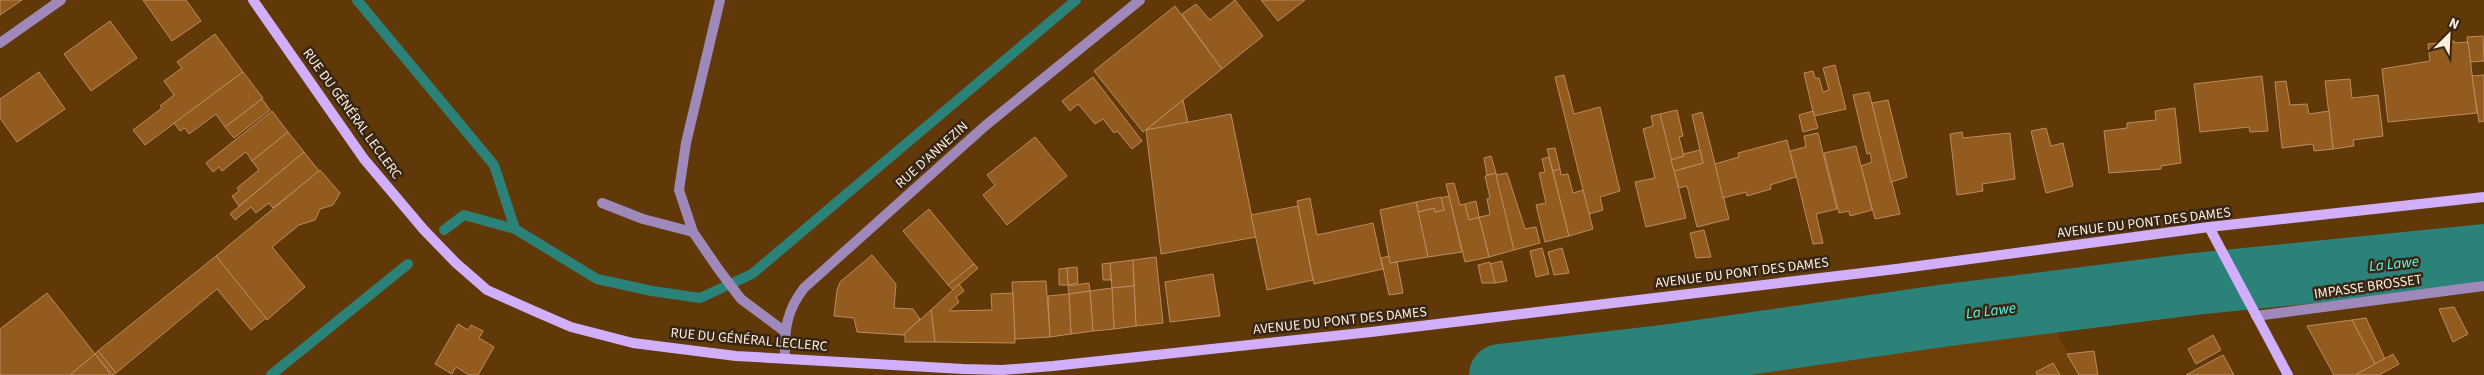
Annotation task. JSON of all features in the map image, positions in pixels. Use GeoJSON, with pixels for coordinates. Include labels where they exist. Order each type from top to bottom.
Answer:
{"type":"FeatureCollection","features":[{"type":"Feature","properties":{"kind":"street"},"geometry":{"type":"LineString","coordinates":[[0,44],[61,0]]}},
{"type":"Feature","properties":{"kind":"street","name":"RUE DU GÉNÉRAL LECLERC"},"geometry":{"type":"LineString","coordinates":[[253,0],[364,159],[424,230],[456,263],[487,290],[571,327],[633,343],[736,356],[785,357],[1004,372]]}},
{"type":"Feature","properties":{"kind":"street"},"geometry":{"type":"LineString","coordinates":[[720,0],[686,143],[680,190],[693,232],[719,270],[741,299],[784,331]]}},
{"type":"Feature","properties":{"kind":"street","name":"RUE D'ANNEZIN"},"geometry":{"type":"LineString","coordinates":[[785,357],[784,331],[794,301],[804,288],[985,126],[1140,0]]}},
{"type":"Feature","properties":{"kind":"street","name":"AVENUE DU PONT DES DAMES"},"geometry":{"type":"LineString","coordinates":[[1004,372],[1371,332],[1896,269],[2209,228],[2484,197]]}},
{"type":"Feature","properties":{"kind":"street"},"geometry":{"type":"LineString","coordinates":[[602,203],[643,219],[693,232]]}},
{"type":"Feature","properties":{"kind":"street"},"geometry":{"type":"LineString","coordinates":[[2209,228],[2288,375]]}},
{"type":"Feature","properties":{"kind":"street","name":"IMPASSE BROSSET"},"geometry":{"type":"LineString","coordinates":[[2256,316],[2484,286]]}},
{"type":"Feature","properties":{"kind":"shaded area"},"geometry":{"type":"Polygon","coordinates":[[[2053,325],[2079,375],[1672,375],[2053,325]]]}},
{"type":"Feature","properties":{"kind":"building"},"geometry":{"type":"Polygon","coordinates":[[[0,0],[22,0],[0,15],[0,0]]]}},
{"type":"Feature","properties":{"kind":"building"},"geometry":{"type":"Polygon","coordinates":[[[143,0],[186,0],[201,21],[172,41],[143,0]]]}},
{"type":"Feature","properties":{"kind":"building"},"geometry":{"type":"Polygon","coordinates":[[[1235,0],[1263,36],[1222,69],[1182,14],[1196,4],[1210,20],[1235,0]]]}},
{"type":"Feature","properties":{"kind":"building"},"geometry":{"type":"Polygon","coordinates":[[[1261,0],[1305,0],[1278,21],[1261,0]]]}},
{"type":"Feature","properties":{"kind":"building"},"geometry":{"type":"Polygon","coordinates":[[[1175,6],[1222,69],[1143,132],[1094,71],[1175,6]]]}},
{"type":"Feature","properties":{"kind":"building"},"geometry":{"type":"Polygon","coordinates":[[[110,21],[137,58],[91,91],[64,54],[110,21]]]}},
{"type":"Feature","properties":{"kind":"building"},"geometry":{"type":"Polygon","coordinates":[[[215,34],[243,72],[145,145],[133,130],[162,108],[160,106],[174,95],[164,81],[182,68],[177,62],[215,34]]]}},
{"type":"Feature","properties":{"kind":"building"},"geometry":{"type":"Polygon","coordinates":[[[2483,36],[2484,61],[2470,62],[2467,37],[2483,36]]]}},
{"type":"Feature","properties":{"kind":"building"},"geometry":{"type":"Polygon","coordinates":[[[2454,41],[2455,43],[2468,42],[2477,113],[2388,122],[2382,69],[2430,61],[2428,44],[2454,41]]]}},
{"type":"Feature","properties":{"kind":"building"},"geometry":{"type":"Polygon","coordinates":[[[1835,65],[1846,109],[1814,116],[1804,73],[1813,71],[1815,78],[1819,78],[1823,92],[1829,90],[1823,68],[1835,65]]]}},
{"type":"Feature","properties":{"kind":"building"},"geometry":{"type":"Polygon","coordinates":[[[39,72],[65,109],[17,142],[0,118],[0,99],[39,72]]]}},
{"type":"Feature","properties":{"kind":"building"},"geometry":{"type":"Polygon","coordinates":[[[243,72],[263,98],[225,127],[216,114],[189,134],[185,128],[180,131],[174,123],[243,72]]]}},
{"type":"Feature","properties":{"kind":"building"},"geometry":{"type":"Polygon","coordinates":[[[1564,75],[1574,114],[1600,107],[1620,191],[1600,197],[1603,210],[1589,214],[1555,77],[1564,75]]]}},
{"type":"Feature","properties":{"kind":"building"},"geometry":{"type":"Polygon","coordinates":[[[2484,75],[2484,121],[2479,122],[2472,76],[2484,75]]]}},
{"type":"Feature","properties":{"kind":"building"},"geometry":{"type":"Polygon","coordinates":[[[2262,76],[2268,131],[2250,132],[2249,127],[2200,132],[2194,84],[2262,76]]]}},
{"type":"Feature","properties":{"kind":"building"},"geometry":{"type":"Polygon","coordinates":[[[1093,77],[1142,141],[1132,149],[1117,131],[1114,133],[1103,119],[1095,124],[1078,104],[1070,111],[1062,101],[1093,77]]]}},
{"type":"Feature","properties":{"kind":"building"},"geometry":{"type":"Polygon","coordinates":[[[2350,79],[2352,98],[2378,95],[2383,136],[2353,140],[2354,146],[2333,149],[2325,81],[2350,79]]]}},
{"type":"Feature","properties":{"kind":"building"},"geometry":{"type":"Polygon","coordinates":[[[2286,81],[2290,105],[2307,104],[2309,114],[2329,111],[2333,149],[2314,151],[2313,144],[2282,148],[2275,82],[2286,81]]]}},
{"type":"Feature","properties":{"kind":"building"},"geometry":{"type":"Polygon","coordinates":[[[1869,92],[1900,214],[1875,219],[1861,166],[1872,162],[1870,153],[1867,154],[1853,95],[1869,92]]]}},
{"type":"Feature","properties":{"kind":"building"},"geometry":{"type":"Polygon","coordinates":[[[262,99],[270,110],[234,138],[225,127],[262,99]]]}},
{"type":"Feature","properties":{"kind":"building"},"geometry":{"type":"Polygon","coordinates":[[[1183,100],[1188,123],[1146,130],[1183,100]]]}},
{"type":"Feature","properties":{"kind":"building"},"geometry":{"type":"Polygon","coordinates":[[[1888,100],[1907,177],[1891,182],[1872,103],[1888,100]]]}},
{"type":"Feature","properties":{"kind":"building"},"geometry":{"type":"Polygon","coordinates":[[[2175,108],[2181,163],[2161,166],[2161,169],[2109,173],[2104,131],[2127,128],[2127,123],[2156,120],[2155,111],[2175,108]]]}},
{"type":"Feature","properties":{"kind":"building"},"geometry":{"type":"Polygon","coordinates":[[[1677,110],[1683,136],[1679,137],[1684,156],[1671,160],[1660,114],[1677,110]]]}},
{"type":"Feature","properties":{"kind":"building"},"geometry":{"type":"Polygon","coordinates":[[[272,111],[288,132],[252,161],[246,152],[222,171],[219,167],[213,172],[206,163],[272,111]]]}},
{"type":"Feature","properties":{"kind":"building"},"geometry":{"type":"Polygon","coordinates":[[[1813,111],[1818,128],[1803,132],[1799,115],[1813,111]]]}},
{"type":"Feature","properties":{"kind":"building"},"geometry":{"type":"Polygon","coordinates":[[[1702,112],[1729,219],[1697,227],[1687,186],[1679,188],[1674,171],[1703,163],[1692,115],[1702,112]]]}},
{"type":"Feature","properties":{"kind":"building"},"geometry":{"type":"Polygon","coordinates":[[[1231,114],[1256,237],[1161,254],[1146,130],[1231,114]]]}},
{"type":"Feature","properties":{"kind":"building"},"geometry":{"type":"Polygon","coordinates":[[[1660,114],[1686,218],[1646,227],[1635,182],[1655,178],[1643,129],[1653,126],[1651,116],[1660,114]]]}},
{"type":"Feature","properties":{"kind":"building"},"geometry":{"type":"Polygon","coordinates":[[[2046,128],[2051,146],[2063,143],[2073,186],[2046,193],[2031,131],[2046,128]]]}},
{"type":"Feature","properties":{"kind":"building"},"geometry":{"type":"Polygon","coordinates":[[[288,132],[304,152],[239,206],[232,196],[239,191],[237,188],[259,170],[252,161],[288,132]]]}},
{"type":"Feature","properties":{"kind":"building"},"geometry":{"type":"Polygon","coordinates":[[[1962,132],[1963,138],[2010,133],[2015,179],[1982,184],[1983,191],[1957,195],[1950,134],[1962,132]]]}},
{"type":"Feature","properties":{"kind":"building"},"geometry":{"type":"Polygon","coordinates":[[[1818,133],[1837,209],[1816,214],[1823,243],[1813,244],[1790,151],[1806,147],[1804,136],[1818,133]]]}},
{"type":"Feature","properties":{"kind":"building"},"geometry":{"type":"Polygon","coordinates":[[[1035,137],[1067,176],[1007,225],[983,195],[995,185],[987,175],[1035,137]]]}},
{"type":"Feature","properties":{"kind":"building"},"geometry":{"type":"Polygon","coordinates":[[[1787,140],[1796,177],[1770,185],[1771,189],[1747,196],[1746,192],[1723,198],[1715,164],[1739,157],[1738,153],[1787,140]]]}},
{"type":"Feature","properties":{"kind":"building"},"geometry":{"type":"Polygon","coordinates":[[[1856,146],[1872,210],[1850,216],[1849,211],[1839,213],[1824,153],[1856,146]]]}},
{"type":"Feature","properties":{"kind":"building"},"geometry":{"type":"Polygon","coordinates":[[[1555,148],[1560,169],[1553,171],[1547,149],[1555,148]]]}},
{"type":"Feature","properties":{"kind":"building"},"geometry":{"type":"Polygon","coordinates":[[[1700,150],[1703,163],[1674,171],[1671,160],[1684,156],[1683,154],[1700,150]]]}},
{"type":"Feature","properties":{"kind":"building"},"geometry":{"type":"Polygon","coordinates":[[[304,152],[319,171],[273,208],[269,203],[256,213],[251,207],[235,220],[230,214],[304,152]]]}},
{"type":"Feature","properties":{"kind":"building"},"geometry":{"type":"Polygon","coordinates":[[[1491,156],[1496,173],[1487,175],[1484,158],[1491,156]]]}},
{"type":"Feature","properties":{"kind":"building"},"geometry":{"type":"Polygon","coordinates":[[[1549,157],[1569,236],[1545,242],[1536,205],[1546,203],[1539,173],[1545,172],[1542,159],[1549,157]]]}},
{"type":"Feature","properties":{"kind":"building"},"geometry":{"type":"Polygon","coordinates":[[[1560,169],[1561,175],[1568,174],[1573,193],[1583,190],[1593,229],[1569,236],[1553,171],[1560,169]]]}},
{"type":"Feature","properties":{"kind":"building"},"geometry":{"type":"Polygon","coordinates":[[[320,170],[340,193],[333,205],[320,209],[315,220],[299,225],[272,247],[305,287],[267,320],[216,256],[320,170]]]}},
{"type":"Feature","properties":{"kind":"building"},"geometry":{"type":"Polygon","coordinates":[[[1496,173],[1514,250],[1489,257],[1479,217],[1490,215],[1487,199],[1490,198],[1485,176],[1496,173]]]}},
{"type":"Feature","properties":{"kind":"building"},"geometry":{"type":"Polygon","coordinates":[[[1507,173],[1525,229],[1536,227],[1540,243],[1514,250],[1496,175],[1507,173]]]}},
{"type":"Feature","properties":{"kind":"building"},"geometry":{"type":"Polygon","coordinates":[[[1454,183],[1460,205],[1465,204],[1469,220],[1479,217],[1489,257],[1465,262],[1446,184],[1454,183]]]}},
{"type":"Feature","properties":{"kind":"building"},"geometry":{"type":"Polygon","coordinates":[[[1449,196],[1462,252],[1428,257],[1418,212],[1434,208],[1435,212],[1444,210],[1441,198],[1449,196]]]}},
{"type":"Feature","properties":{"kind":"building"},"geometry":{"type":"Polygon","coordinates":[[[1441,197],[1444,210],[1435,212],[1434,208],[1418,212],[1416,202],[1441,197]]]}},
{"type":"Feature","properties":{"kind":"building"},"geometry":{"type":"Polygon","coordinates":[[[1310,198],[1317,235],[1373,223],[1383,269],[1314,284],[1297,201],[1310,198]]]}},
{"type":"Feature","properties":{"kind":"building"},"geometry":{"type":"Polygon","coordinates":[[[1476,201],[1479,217],[1469,220],[1465,204],[1476,201]]]}},
{"type":"Feature","properties":{"kind":"building"},"geometry":{"type":"Polygon","coordinates":[[[1416,202],[1428,257],[1390,263],[1380,210],[1416,202]]]}},
{"type":"Feature","properties":{"kind":"building"},"geometry":{"type":"Polygon","coordinates":[[[1298,206],[1313,280],[1267,290],[1251,215],[1298,206]]]}},
{"type":"Feature","properties":{"kind":"building"},"geometry":{"type":"Polygon","coordinates":[[[929,209],[974,264],[948,285],[903,231],[929,209]]]}},
{"type":"Feature","properties":{"kind":"building"},"geometry":{"type":"Polygon","coordinates":[[[1704,230],[1711,257],[1696,258],[1690,233],[1704,230]]]}},
{"type":"Feature","properties":{"kind":"building"},"geometry":{"type":"Polygon","coordinates":[[[1542,248],[1549,274],[1536,277],[1530,251],[1542,248]]]}},
{"type":"Feature","properties":{"kind":"building"},"geometry":{"type":"Polygon","coordinates":[[[1562,248],[1569,273],[1554,275],[1548,252],[1562,248]]]}},
{"type":"Feature","properties":{"kind":"building"},"geometry":{"type":"Polygon","coordinates":[[[872,255],[896,284],[894,308],[913,309],[920,319],[903,335],[857,332],[854,318],[834,316],[837,290],[840,282],[872,255]]]}},
{"type":"Feature","properties":{"kind":"building"},"geometry":{"type":"Polygon","coordinates":[[[216,256],[266,318],[251,330],[217,289],[116,373],[98,351],[216,256]]]}},
{"type":"Feature","properties":{"kind":"building"},"geometry":{"type":"Polygon","coordinates":[[[1389,256],[1390,263],[1397,262],[1403,293],[1389,295],[1381,258],[1389,256]]]}},
{"type":"Feature","properties":{"kind":"building"},"geometry":{"type":"Polygon","coordinates":[[[1156,257],[1163,323],[1136,326],[1133,260],[1156,257]]]}},
{"type":"Feature","properties":{"kind":"building"},"geometry":{"type":"Polygon","coordinates":[[[1133,260],[1134,286],[1112,288],[1110,263],[1133,260]]]}},
{"type":"Feature","properties":{"kind":"building"},"geometry":{"type":"Polygon","coordinates":[[[1502,261],[1507,281],[1495,283],[1490,264],[1502,261]]]}},
{"type":"Feature","properties":{"kind":"building"},"geometry":{"type":"Polygon","coordinates":[[[1490,262],[1495,283],[1482,283],[1478,265],[1490,262]]]}},
{"type":"Feature","properties":{"kind":"building"},"geometry":{"type":"Polygon","coordinates":[[[1110,263],[1111,280],[1103,280],[1102,264],[1110,263]]]}},
{"type":"Feature","properties":{"kind":"building"},"geometry":{"type":"Polygon","coordinates":[[[974,264],[978,268],[953,290],[948,285],[974,264]]]}},
{"type":"Feature","properties":{"kind":"building"},"geometry":{"type":"Polygon","coordinates":[[[1077,267],[1078,283],[1068,285],[1067,268],[1077,267]]]}},
{"type":"Feature","properties":{"kind":"building"},"geometry":{"type":"Polygon","coordinates":[[[1067,268],[1068,285],[1059,285],[1059,269],[1067,268]]]}},
{"type":"Feature","properties":{"kind":"building"},"geometry":{"type":"Polygon","coordinates":[[[1213,274],[1220,316],[1170,322],[1165,282],[1213,274]]]}},
{"type":"Feature","properties":{"kind":"building"},"geometry":{"type":"Polygon","coordinates":[[[1046,281],[1050,337],[1015,339],[1012,282],[1046,281]]]}},
{"type":"Feature","properties":{"kind":"building"},"geometry":{"type":"Polygon","coordinates":[[[1089,283],[1090,291],[1069,294],[1068,286],[1089,283]]]}},
{"type":"Feature","properties":{"kind":"building"},"geometry":{"type":"Polygon","coordinates":[[[959,284],[964,291],[956,297],[959,302],[949,311],[992,310],[991,294],[1013,293],[1015,343],[935,342],[931,310],[959,284]]]}},
{"type":"Feature","properties":{"kind":"building"},"geometry":{"type":"Polygon","coordinates":[[[1134,286],[1136,326],[1114,329],[1112,288],[1134,286]]]}},
{"type":"Feature","properties":{"kind":"building"},"geometry":{"type":"Polygon","coordinates":[[[1112,288],[1114,329],[1093,331],[1090,291],[1112,288]]]}},
{"type":"Feature","properties":{"kind":"building"},"geometry":{"type":"Polygon","coordinates":[[[1090,291],[1093,331],[1071,334],[1069,294],[1090,291]]]}},
{"type":"Feature","properties":{"kind":"building"},"geometry":{"type":"Polygon","coordinates":[[[47,293],[95,354],[70,375],[0,375],[0,329],[47,293]]]}},
{"type":"Feature","properties":{"kind":"building"},"geometry":{"type":"Polygon","coordinates":[[[1069,294],[1071,334],[1050,337],[1048,296],[1069,294]]]}},
{"type":"Feature","properties":{"kind":"building"},"geometry":{"type":"Polygon","coordinates":[[[2454,307],[2468,334],[2453,342],[2439,309],[2454,307]]]}},
{"type":"Feature","properties":{"kind":"building"},"geometry":{"type":"Polygon","coordinates":[[[931,310],[935,342],[905,342],[905,335],[903,335],[931,310]]]}},
{"type":"Feature","properties":{"kind":"building"},"geometry":{"type":"Polygon","coordinates":[[[2366,318],[2385,359],[2375,364],[2352,320],[2366,318]]]}},
{"type":"Feature","properties":{"kind":"building"},"geometry":{"type":"Polygon","coordinates":[[[2352,320],[2375,364],[2355,375],[2334,375],[2307,326],[2352,320]]]}},
{"type":"Feature","properties":{"kind":"building"},"geometry":{"type":"Polygon","coordinates":[[[458,324],[468,330],[471,325],[483,331],[479,338],[494,347],[478,375],[469,375],[456,367],[452,374],[435,364],[458,324]]]}},
{"type":"Feature","properties":{"kind":"building"},"geometry":{"type":"Polygon","coordinates":[[[2213,335],[2221,350],[2196,364],[2188,349],[2213,335]]]}},
{"type":"Feature","properties":{"kind":"building"},"geometry":{"type":"Polygon","coordinates":[[[98,351],[116,373],[113,375],[95,354],[98,351]]]}},
{"type":"Feature","properties":{"kind":"building"},"geometry":{"type":"Polygon","coordinates":[[[2094,351],[2098,375],[2079,375],[2067,354],[2094,351]]]}},
{"type":"Feature","properties":{"kind":"building"},"geometry":{"type":"Polygon","coordinates":[[[95,354],[111,375],[70,375],[95,354]]]}},
{"type":"Feature","properties":{"kind":"building"},"geometry":{"type":"Polygon","coordinates":[[[2393,354],[2399,364],[2379,375],[2355,375],[2393,354]]]}},
{"type":"Feature","properties":{"kind":"building"},"geometry":{"type":"Polygon","coordinates":[[[2223,355],[2234,375],[2186,375],[2223,355]]]}},
{"type":"Feature","properties":{"kind":"building"},"geometry":{"type":"Polygon","coordinates":[[[2053,363],[2060,375],[2037,375],[2036,372],[2053,363]]]}},
{"type":"Feature","properties":{"kind":"waterway"},"geometry":{"type":"LineString","coordinates":[[357,0],[494,165],[515,229]]}},
{"type":"Feature","properties":{"kind":"waterway"},"geometry":{"type":"LineString","coordinates":[[444,230],[464,215],[515,229],[597,279],[652,291],[700,298],[752,274],[1076,0]]}},
{"type":"Feature","properties":{"kind":"waterway","name":"La Lawe"},"geometry":{"type":"LineString","coordinates":[[1500,375],[1671,355],[1948,315],[2194,284],[2484,255]]}},
{"type":"Feature","properties":{"kind":"waterway"},"geometry":{"type":"LineString","coordinates":[[271,375],[408,264]]}}]}
